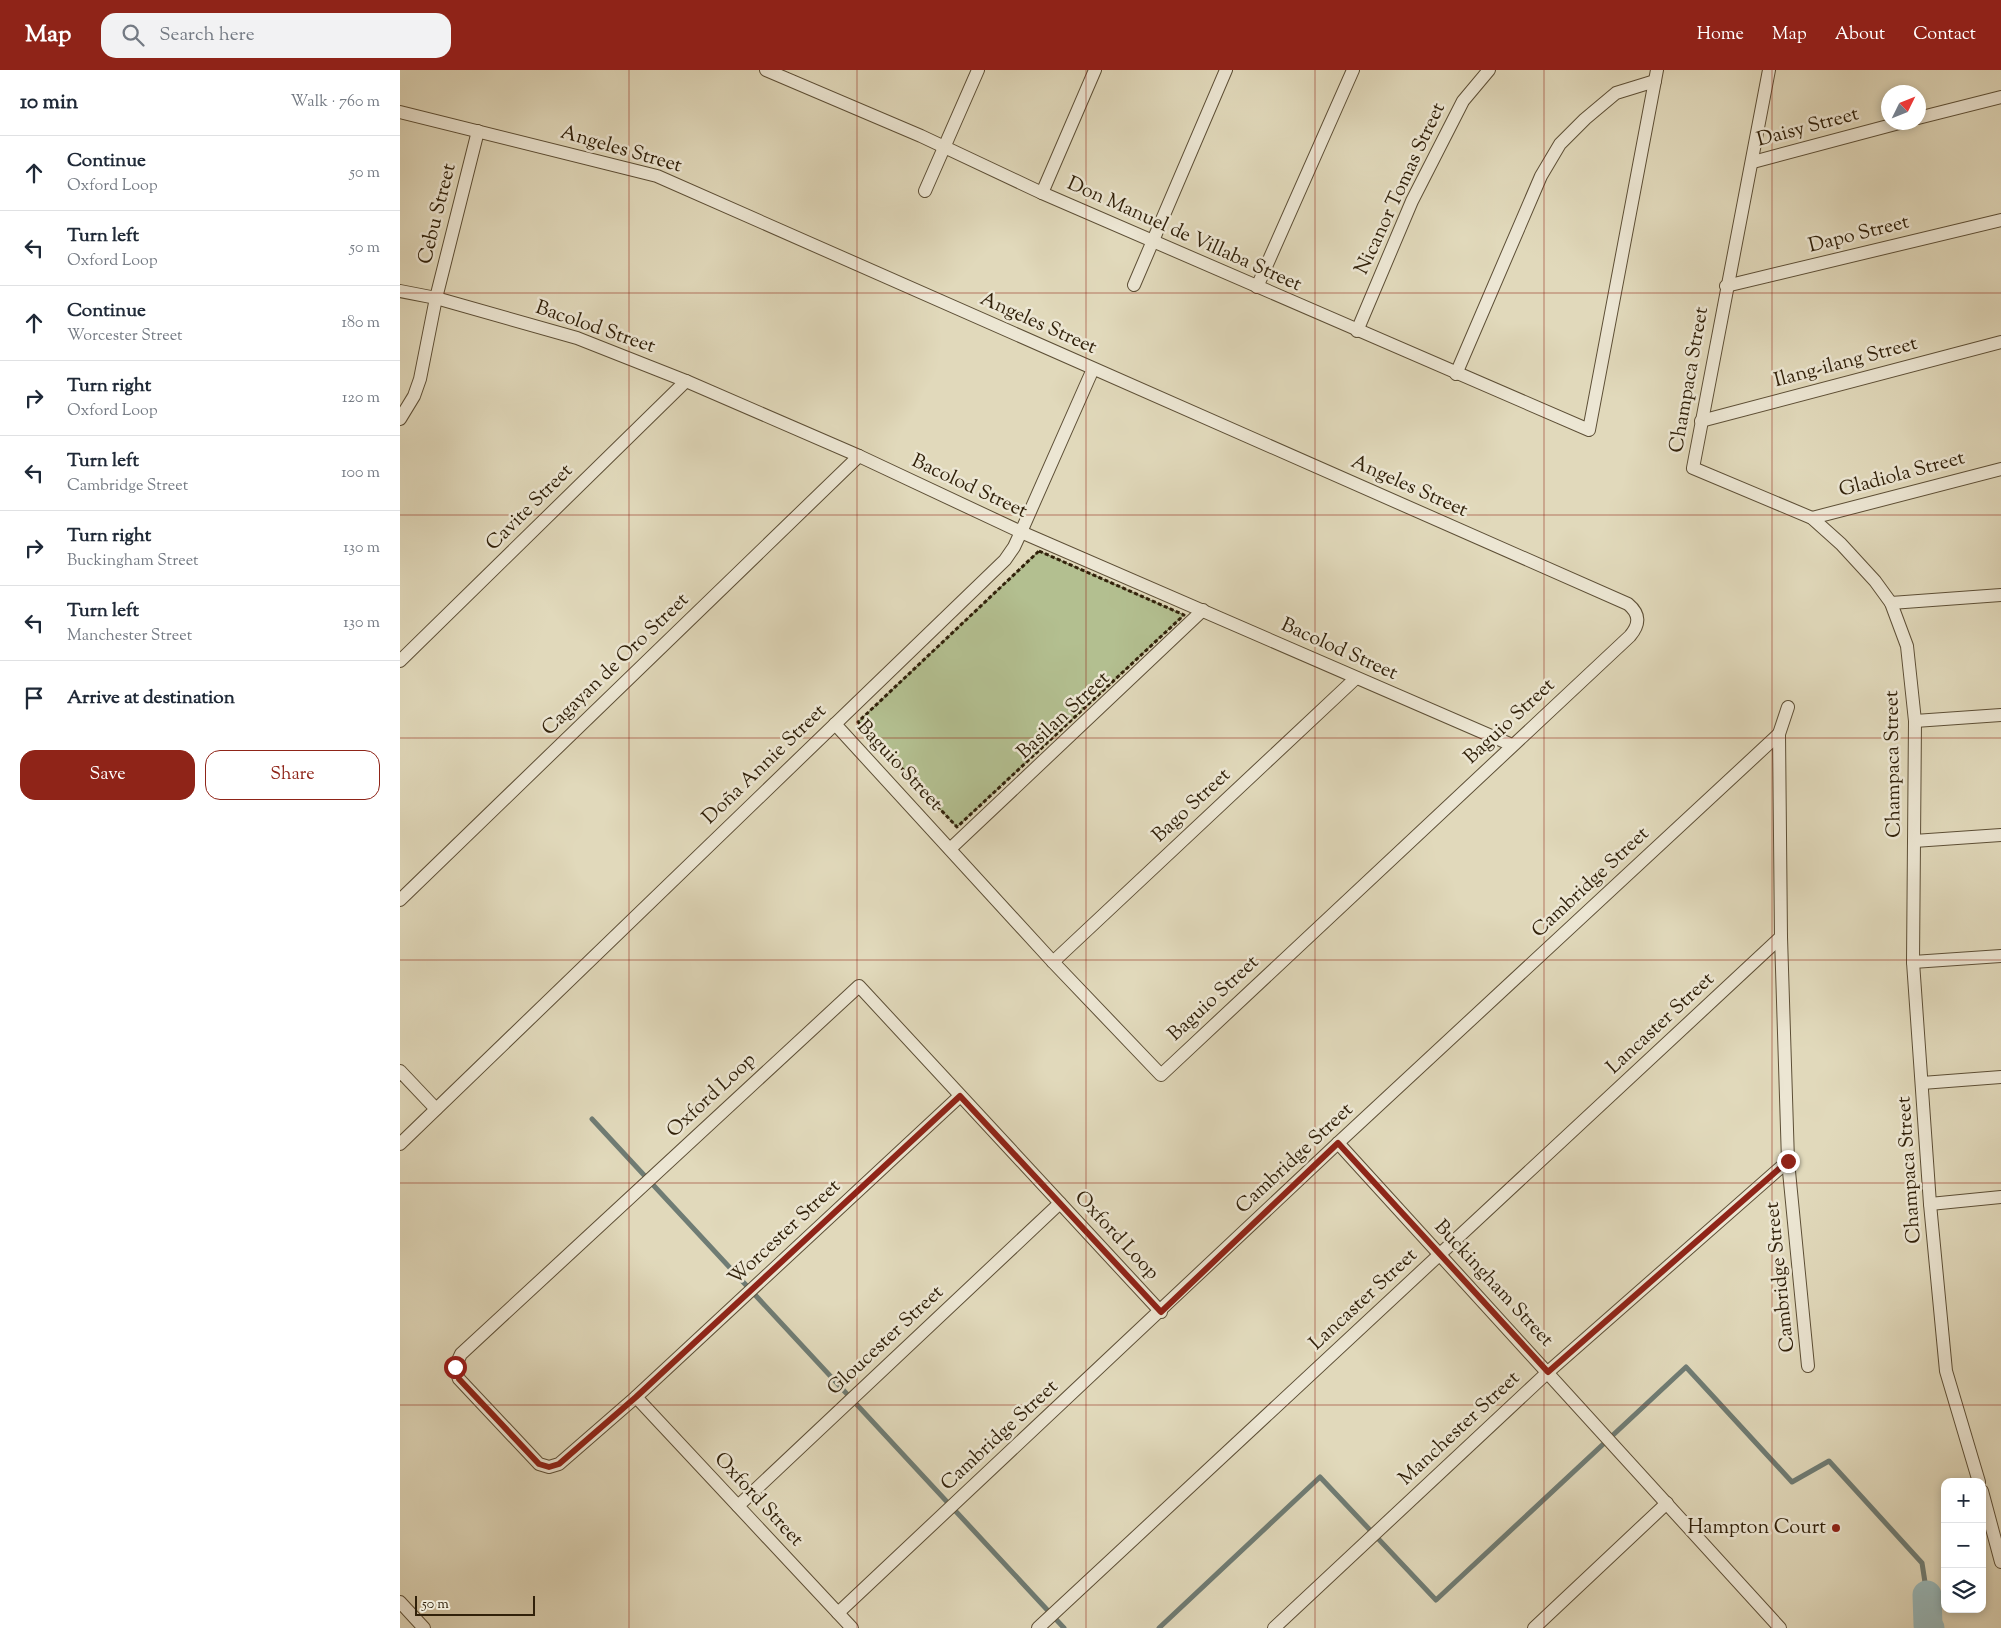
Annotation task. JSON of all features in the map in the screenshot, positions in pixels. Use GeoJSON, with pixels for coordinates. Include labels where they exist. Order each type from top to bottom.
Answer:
{"type":"FeatureCollection","features":[{"type":"Feature","properties":{"kind":"street","name":"Don Manuel de Villaba Street"},"geometry":{"type":"LineString","coordinates":[[766,70],[944,146],[1042,194],[1589,430],[1656,76]]}},
{"type":"Feature","properties":{"kind":"street"},"geometry":{"type":"LineString","coordinates":[[924,191],[978,70]]}},
{"type":"Feature","properties":{"kind":"street"},"geometry":{"type":"LineString","coordinates":[[1042,194],[1095,70]]}},
{"type":"Feature","properties":{"kind":"street"},"geometry":{"type":"LineString","coordinates":[[1134,285],[1226,70]]}},
{"type":"Feature","properties":{"kind":"street"},"geometry":{"type":"LineString","coordinates":[[1257,287],[1353,70]]}},
{"type":"Feature","properties":{"kind":"street","name":"Nicanor Tomas Street"},"geometry":{"type":"LineString","coordinates":[[1357,331],[1412,201],[1463,101],[1489,70]]}},
{"type":"Feature","properties":{"kind":"street","name":"Champaca Street"},"geometry":{"type":"LineString","coordinates":[[1769,70],[1753,162],[1726,286],[1693,468],[1812,518],[1841,544],[1891,603],[1907,646],[1915,721],[1914,962],[1930,1204],[1946,1371],[1979,1478]]}},
{"type":"Feature","properties":{"kind":"street"},"geometry":{"type":"LineString","coordinates":[[1456,374],[1541,176],[1560,144],[1585,119],[1616,93],[1656,76]]}},
{"type":"Feature","properties":{"kind":"street"},"geometry":{"type":"LineString","coordinates":[[1926,116],[2001,97]]}},
{"type":"Feature","properties":{"kind":"street","name":"Angeles Street"},"geometry":{"type":"LineString","coordinates":[[400,112],[657,176],[1628,604],[1636,611],[1638,620]]}},
{"type":"Feature","properties":{"kind":"street","name":"Daisy Street"},"geometry":{"type":"LineString","coordinates":[[1753,162],[1881,128]]}},
{"type":"Feature","properties":{"kind":"street","name":"Cebu Street"},"geometry":{"type":"LineString","coordinates":[[400,419],[414,396],[420,379],[436,298],[478,131]]}},
{"type":"Feature","properties":{"kind":"street","name":"Dapo Street"},"geometry":{"type":"LineString","coordinates":[[1726,286],[2001,220]]}},
{"type":"Feature","properties":{"kind":"street","name":"Bacolod Street"},"geometry":{"type":"LineString","coordinates":[[400,291],[436,298],[577,338],[686,381],[859,456],[1021,532],[1512,745]]}},
{"type":"Feature","properties":{"kind":"street","name":"Ilang-ilang Street"},"geometry":{"type":"LineString","coordinates":[[1701,421],[2001,342]]}},
{"type":"Feature","properties":{"kind":"street","name":"Doña Annie Street"},"geometry":{"type":"LineString","coordinates":[[400,1144],[1005,560],[1021,532],[1093,369]]}},
{"type":"Feature","properties":{"kind":"street","name":"Cavite Street"},"geometry":{"type":"LineString","coordinates":[[400,661],[686,381]]}},
{"type":"Feature","properties":{"kind":"street","name":"Cagayan de Oro Street"},"geometry":{"type":"LineString","coordinates":[[400,900],[859,456]]}},
{"type":"Feature","properties":{"kind":"street","name":"Gladiola Street"},"geometry":{"type":"LineString","coordinates":[[1812,518],[2001,469]]}},
{"type":"Feature","properties":{"kind":"street"},"geometry":{"type":"LineString","coordinates":[[1891,603],[2001,595]]}},
{"type":"Feature","properties":{"kind":"street","name":"Basilan Street"},"geometry":{"type":"LineString","coordinates":[[950,849],[1203,610]]}},
{"type":"Feature","properties":{"kind":"street","name":"Baguio Street"},"geometry":{"type":"LineString","coordinates":[[835,724],[1053,962],[1161,1075],[1630,636],[1636,629],[1638,620]]}},
{"type":"Feature","properties":{"kind":"street","name":"Bago Street"},"geometry":{"type":"LineString","coordinates":[[1053,962],[1356,678]]}},
{"type":"Feature","properties":{"kind":"street","name":"Cambridge Street"},"geometry":{"type":"LineString","coordinates":[[1788,707],[1779,734],[1781,937],[1788,1161],[1808,1366]]}},
{"type":"Feature","properties":{"kind":"street"},"geometry":{"type":"LineString","coordinates":[[1915,721],[2001,715]]}},
{"type":"Feature","properties":{"kind":"street","name":"Cambridge Street"},"geometry":{"type":"LineString","coordinates":[[838,1613],[1161,1312],[1338,1143],[1779,734]]}},
{"type":"Feature","properties":{"kind":"street"},"geometry":{"type":"LineString","coordinates":[[1914,841],[2001,835]]}},
{"type":"Feature","properties":{"kind":"street","name":"Lancaster Street"},"geometry":{"type":"LineString","coordinates":[[1038,1628],[1781,937]]}},
{"type":"Feature","properties":{"kind":"street"},"geometry":{"type":"LineString","coordinates":[[1914,962],[2001,956]]}},
{"type":"Feature","properties":{"kind":"street","name":"Oxford Loop"},"geometry":{"type":"LineString","coordinates":[[636,1397],[559,1464],[549,1467],[539,1464],[472,1393],[459,1379],[455,1367],[461,1354],[858,986],[1161,1312]]}},
{"type":"Feature","properties":{"kind":"street"},"geometry":{"type":"LineString","coordinates":[[400,1071],[436,1109]]}},
{"type":"Feature","properties":{"kind":"street"},"geometry":{"type":"LineString","coordinates":[[1922,1083],[2001,1077]]}},
{"type":"Feature","properties":{"kind":"street","name":"Worcester Street"},"geometry":{"type":"LineString","coordinates":[[636,1397],[960,1096]]}},
{"type":"Feature","properties":{"kind":"street","name":"Buckingham Street"},"geometry":{"type":"LineString","coordinates":[[1338,1143],[1780,1628]]}},
{"type":"Feature","properties":{"kind":"street","name":"Manchester Street"},"geometry":{"type":"LineString","coordinates":[[1274,1628],[1548,1372],[1788,1161]]}},
{"type":"Feature","properties":{"kind":"street"},"geometry":{"type":"LineString","coordinates":[[1930,1204],[2001,1197]]}},
{"type":"Feature","properties":{"kind":"street","name":"Gloucester Street"},"geometry":{"type":"LineString","coordinates":[[738,1506],[1060,1203]]}},
{"type":"Feature","properties":{"kind":"street","name":"Oxford Street"},"geometry":{"type":"LineString","coordinates":[[636,1397],[852,1628]]}},
{"type":"Feature","properties":{"kind":"street"},"geometry":{"type":"LineString","coordinates":[[1534,1628],[1667,1503]]}},
{"type":"Feature","properties":{"kind":"street"},"geometry":{"type":"LineString","coordinates":[[1986,1506],[2001,1562]]}},
{"type":"Feature","properties":{"kind":"street"},"geometry":{"type":"LineString","coordinates":[[400,1602],[424,1628]]}},
{"type":"Feature","properties":{"kind":"path"},"geometry":{"type":"LineString","coordinates":[[1039,551],[1184,615],[957,827],[858,722],[1039,551]]}},
{"type":"Feature","properties":{"kind":"green space"},"geometry":{"type":"Polygon","coordinates":[[[1039,551],[1184,615],[957,827],[858,722],[1039,551]]]}},
{"type":"Feature","properties":{"kind":"waterway"},"geometry":{"type":"LineString","coordinates":[[592,1119],[1064,1628]]}},
{"type":"Feature","properties":{"kind":"waterway"},"geometry":{"type":"LineString","coordinates":[[1159,1628],[1320,1477],[1436,1600],[1686,1367],[1792,1482],[1829,1461],[1922,1563],[1927,1595]]}},
{"type":"Feature","properties":{"kind":"waterway"},"geometry":{"type":"LineString","coordinates":[[1927,1595],[1928,1625],[1930,1628]]}},
{"type":"Feature","properties":{"kind":"place","name":"Hampton Court"},"geometry":{"type":"Point","coordinates":[1836,1528]}},
{"type":"Feature","properties":{"kind":"route"},"geometry":{"type":"LineString","coordinates":[[455,1367],[459,1379],[539,1464],[549,1467],[559,1464],[636,1397],[960,1096],[1161,1312],[1338,1143],[1548,1372],[1788,1161]]}}]}
